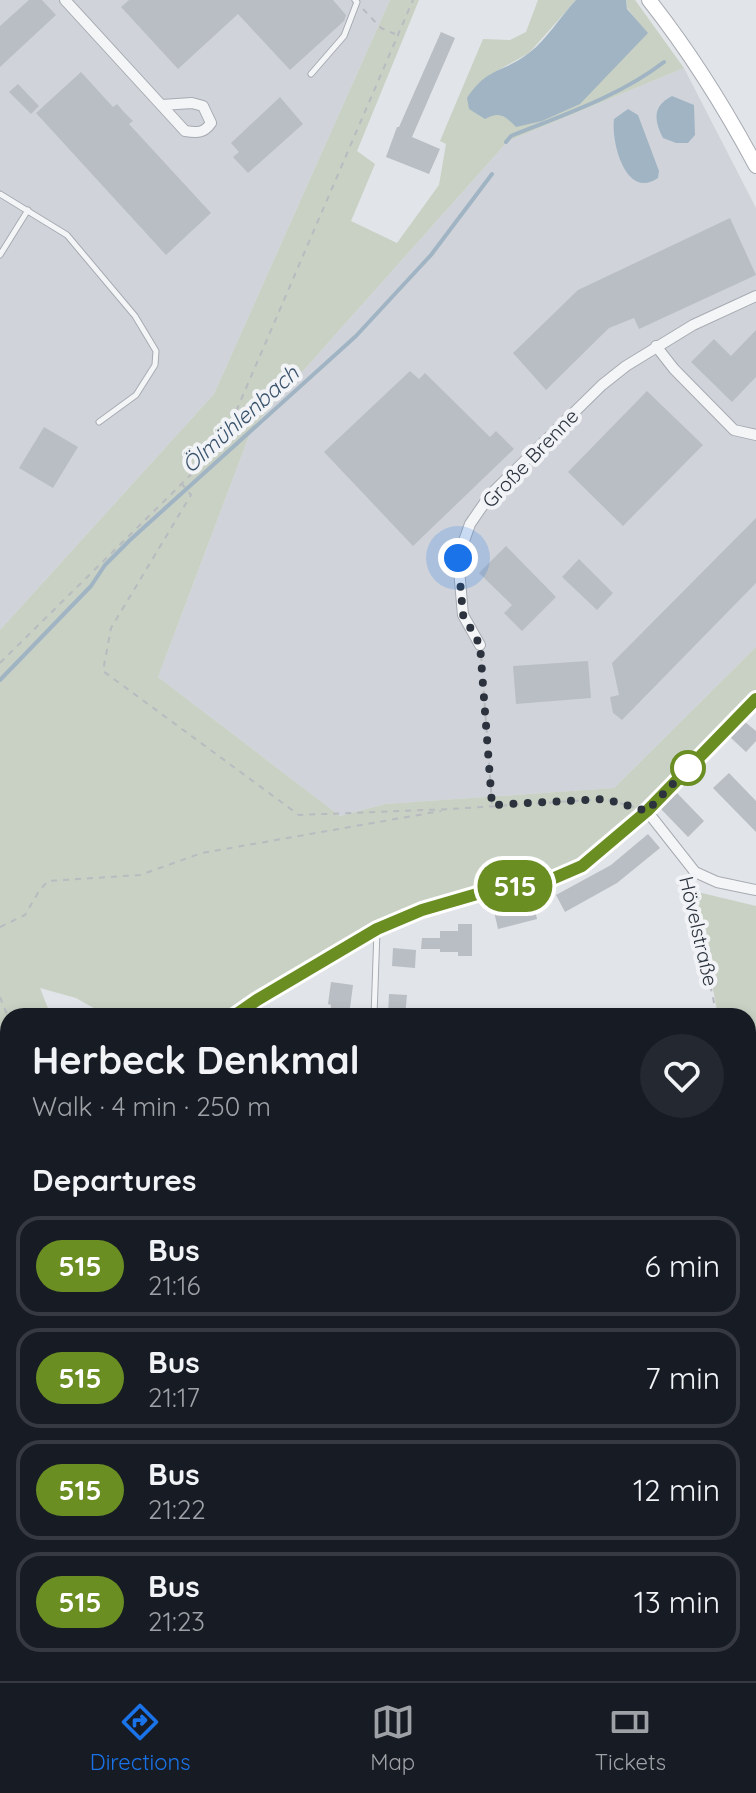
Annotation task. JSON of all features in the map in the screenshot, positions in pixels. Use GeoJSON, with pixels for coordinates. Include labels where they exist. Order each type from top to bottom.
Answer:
{"type":"FeatureCollection","features":[{"type":"Feature","properties":{"kind":"street"},"geometry":{"type":"LineString","coordinates":[[65,0],[185,131],[206,131],[211,123],[203,106],[192,103],[162,105]]}},
{"type":"Feature","properties":{"kind":"street"},"geometry":{"type":"LineString","coordinates":[[649,0],[676,34],[756,166]]}},
{"type":"Feature","properties":{"kind":"street","name":"Große Brenne"},"geometry":{"type":"LineString","coordinates":[[480,645],[463,615],[458,558],[470,524],[490,495],[602,385],[656,346],[756,296]]}},
{"type":"Feature","properties":{"kind":"street"},"geometry":{"type":"LineString","coordinates":[[656,346],[674,369],[734,430],[756,435]]}},
{"type":"Feature","properties":{"kind":"street"},"geometry":{"type":"LineString","coordinates":[[246,1008],[377,929],[435,907],[569,873],[582,866],[647,811],[756,699]]}},
{"type":"Feature","properties":{"kind":"street","name":"Hövelstraße"},"geometry":{"type":"LineString","coordinates":[[647,811],[682,855]]}},
{"type":"Feature","properties":{"kind":"street"},"geometry":{"type":"LineString","coordinates":[[682,855],[695,872],[706,878],[756,890]]}},
{"type":"Feature","properties":{"kind":"lane"},"geometry":{"type":"LineString","coordinates":[[311,74],[344,36],[356,1]]}},
{"type":"Feature","properties":{"kind":"lane"},"geometry":{"type":"LineString","coordinates":[[0,194],[67,235],[135,316],[156,351],[155,365],[136,395],[99,422]]}},
{"type":"Feature","properties":{"kind":"lane"},"geometry":{"type":"LineString","coordinates":[[0,255],[28,210]]}},
{"type":"Feature","properties":{"kind":"lane"},"geometry":{"type":"LineString","coordinates":[[374,1008],[377,929]]}},
{"type":"Feature","properties":{"kind":"path"},"geometry":{"type":"LineString","coordinates":[[0,663],[222,444],[413,0]]}},
{"type":"Feature","properties":{"kind":"path"},"geometry":{"type":"LineString","coordinates":[[356,1],[381,28],[398,35]]}},
{"type":"Feature","properties":{"kind":"path"},"geometry":{"type":"LineString","coordinates":[[181,483],[191,495],[111,628],[103,671],[299,815],[605,799],[647,811]]}},
{"type":"Feature","properties":{"kind":"path"},"geometry":{"type":"LineString","coordinates":[[480,645],[492,805]]}},
{"type":"Feature","properties":{"kind":"path"},"geometry":{"type":"LineString","coordinates":[[0,927],[25,915],[48,881],[140,875],[202,853],[451,809]]}},
{"type":"Feature","properties":{"kind":"path","name":"Hövelstraße"},"geometry":{"type":"LineString","coordinates":[[682,855],[715,1008]]}},
{"type":"Feature","properties":{"kind":"shaded area"},"geometry":{"type":"Polygon","coordinates":[[[0,0],[390,0],[214,394],[0,630],[0,0]]]}},
{"type":"Feature","properties":{"kind":"shaded area"},"geometry":{"type":"Polygon","coordinates":[[[684,68],[756,208],[756,647],[614,788],[385,804],[340,816],[158,677],[252,428],[508,141],[684,68]]]}},
{"type":"Feature","properties":{"kind":"green space"},"geometry":{"type":"Polygon","coordinates":[[[390,0],[419,0],[357,151],[375,164],[351,221],[397,243],[439,185],[446,144],[440,141],[483,39],[510,40],[526,32],[538,0],[576,0],[529,53],[495,72],[495,114],[505,115],[647,34],[627,8],[626,0],[635,0],[684,68],[508,141],[252,428],[158,677],[340,816],[385,804],[614,788],[756,647],[756,690],[694,752],[692,750],[680,759],[683,764],[633,811],[568,866],[413,908],[351,936],[235,1008],[94,1008],[76,998],[40,988],[48,1008],[0,1008],[0,630],[214,394],[390,0]]]}},
{"type":"Feature","properties":{"kind":"green space"},"geometry":{"type":"Polygon","coordinates":[[[689,890],[756,906],[756,1008],[716,1008],[689,890]]]}},
{"type":"Feature","properties":{"kind":"water"},"geometry":{"type":"Polygon","coordinates":[[[576,0],[626,0],[627,9],[648,33],[580,104],[542,121],[516,127],[502,116],[485,119],[469,109],[467,98],[474,88],[489,75],[529,53],[576,0]]]}},
{"type":"Feature","properties":{"kind":"water"},"geometry":{"type":"Polygon","coordinates":[[[672,96],[694,105],[695,135],[688,143],[663,138],[658,126],[658,109],[672,96]]]}},
{"type":"Feature","properties":{"kind":"water"},"geometry":{"type":"Polygon","coordinates":[[[628,109],[638,115],[659,171],[658,178],[647,183],[629,175],[618,154],[614,119],[628,109]]]}},
{"type":"Feature","properties":{"kind":"building"},"geometry":{"type":"Polygon","coordinates":[[[29,0],[42,0],[56,15],[0,67],[0,26],[29,0]]]}},
{"type":"Feature","properties":{"kind":"building"},"geometry":{"type":"Polygon","coordinates":[[[129,0],[333,0],[346,15],[344,21],[290,70],[238,14],[178,69],[121,7],[129,0]]]}},
{"type":"Feature","properties":{"kind":"building"},"geometry":{"type":"Polygon","coordinates":[[[441,32],[455,38],[412,137],[440,149],[429,174],[386,157],[441,32]]]}},
{"type":"Feature","properties":{"kind":"building"},"geometry":{"type":"Polygon","coordinates":[[[81,72],[113,107],[117,104],[133,121],[129,124],[211,213],[166,255],[36,113],[81,72]]]}},
{"type":"Feature","properties":{"kind":"building"},"geometry":{"type":"Polygon","coordinates":[[[18,84],[39,106],[31,114],[9,92],[18,84]]]}},
{"type":"Feature","properties":{"kind":"building"},"geometry":{"type":"Polygon","coordinates":[[[280,97],[303,124],[248,173],[233,157],[239,152],[231,143],[280,97]]]}},
{"type":"Feature","properties":{"kind":"building"},"geometry":{"type":"Polygon","coordinates":[[[730,218],[756,275],[639,329],[634,318],[609,328],[546,390],[513,353],[578,290],[730,218]]]}},
{"type":"Feature","properties":{"kind":"building"},"geometry":{"type":"Polygon","coordinates":[[[756,330],[756,377],[732,402],[691,362],[714,339],[731,356],[756,330]]]}},
{"type":"Feature","properties":{"kind":"building"},"geometry":{"type":"Polygon","coordinates":[[[410,371],[419,379],[425,373],[490,437],[496,431],[514,449],[413,546],[324,452],[410,371]]]}},
{"type":"Feature","properties":{"kind":"building"},"geometry":{"type":"Polygon","coordinates":[[[647,391],[703,445],[623,526],[568,472],[647,391]]]}},
{"type":"Feature","properties":{"kind":"building"},"geometry":{"type":"Polygon","coordinates":[[[44,427],[78,447],[53,488],[19,468],[44,427]]]}},
{"type":"Feature","properties":{"kind":"building"},"geometry":{"type":"Polygon","coordinates":[[[756,518],[756,583],[622,720],[613,713],[610,697],[619,695],[612,663],[756,518]]]}},
{"type":"Feature","properties":{"kind":"building"},"geometry":{"type":"Polygon","coordinates":[[[506,546],[556,597],[522,631],[504,613],[512,605],[479,573],[506,546]]]}},
{"type":"Feature","properties":{"kind":"building"},"geometry":{"type":"Polygon","coordinates":[[[579,559],[613,593],[597,610],[562,577],[579,559]]]}},
{"type":"Feature","properties":{"kind":"building"},"geometry":{"type":"Polygon","coordinates":[[[588,661],[591,698],[516,704],[513,666],[588,661]]]}},
{"type":"Feature","properties":{"kind":"building"},"geometry":{"type":"Polygon","coordinates":[[[745,722],[756,731],[756,741],[746,752],[730,737],[745,722]]]}},
{"type":"Feature","properties":{"kind":"building"},"geometry":{"type":"Polygon","coordinates":[[[729,773],[756,801],[756,832],[713,788],[729,773]]]}},
{"type":"Feature","properties":{"kind":"building"},"geometry":{"type":"Polygon","coordinates":[[[677,793],[704,821],[688,837],[661,809],[677,793]]]}},
{"type":"Feature","properties":{"kind":"building"},"geometry":{"type":"Polygon","coordinates":[[[648,834],[660,848],[617,883],[565,912],[556,895],[611,865],[648,834]]]}},
{"type":"Feature","properties":{"kind":"building"},"geometry":{"type":"Polygon","coordinates":[[[532,898],[537,919],[498,929],[493,907],[532,898]]]}},
{"type":"Feature","properties":{"kind":"building"},"geometry":{"type":"Polygon","coordinates":[[[458,924],[472,924],[472,956],[458,956],[458,952],[440,952],[440,949],[421,949],[422,938],[440,938],[440,931],[458,931],[458,924]]]}},
{"type":"Feature","properties":{"kind":"building"},"geometry":{"type":"Polygon","coordinates":[[[393,948],[416,950],[415,968],[392,966],[393,948]]]}},
{"type":"Feature","properties":{"kind":"building"},"geometry":{"type":"Polygon","coordinates":[[[331,982],[353,985],[350,1008],[331,1008],[328,1004],[331,982]]]}},
{"type":"Feature","properties":{"kind":"building"},"geometry":{"type":"Polygon","coordinates":[[[389,994],[407,995],[406,1008],[388,1008],[389,994]]]}},
{"type":"Feature","properties":{"kind":"waterway","name":"Ölmühlenbach"},"geometry":{"type":"LineString","coordinates":[[506,142],[511,136],[610,95],[664,62]]}},
{"type":"Feature","properties":{"kind":"waterway","name":"Ölmühlenbach"},"geometry":{"type":"LineString","coordinates":[[0,680],[91,586],[105,565],[130,540],[356,336],[431,255],[492,174]]}},
{"type":"Feature","properties":{"kind":"bus line","name":"515"},"geometry":{"type":"LineString","coordinates":[[246,1008],[377,929],[422,910],[484,892],[552,879],[582,866],[647,811],[756,699]]}},
{"type":"Feature","properties":{"kind":"route"},"geometry":{"type":"LineString","coordinates":[[458,558],[463,615],[480,645],[492,805],[605,799],[647,811],[688,768]]}}]}
